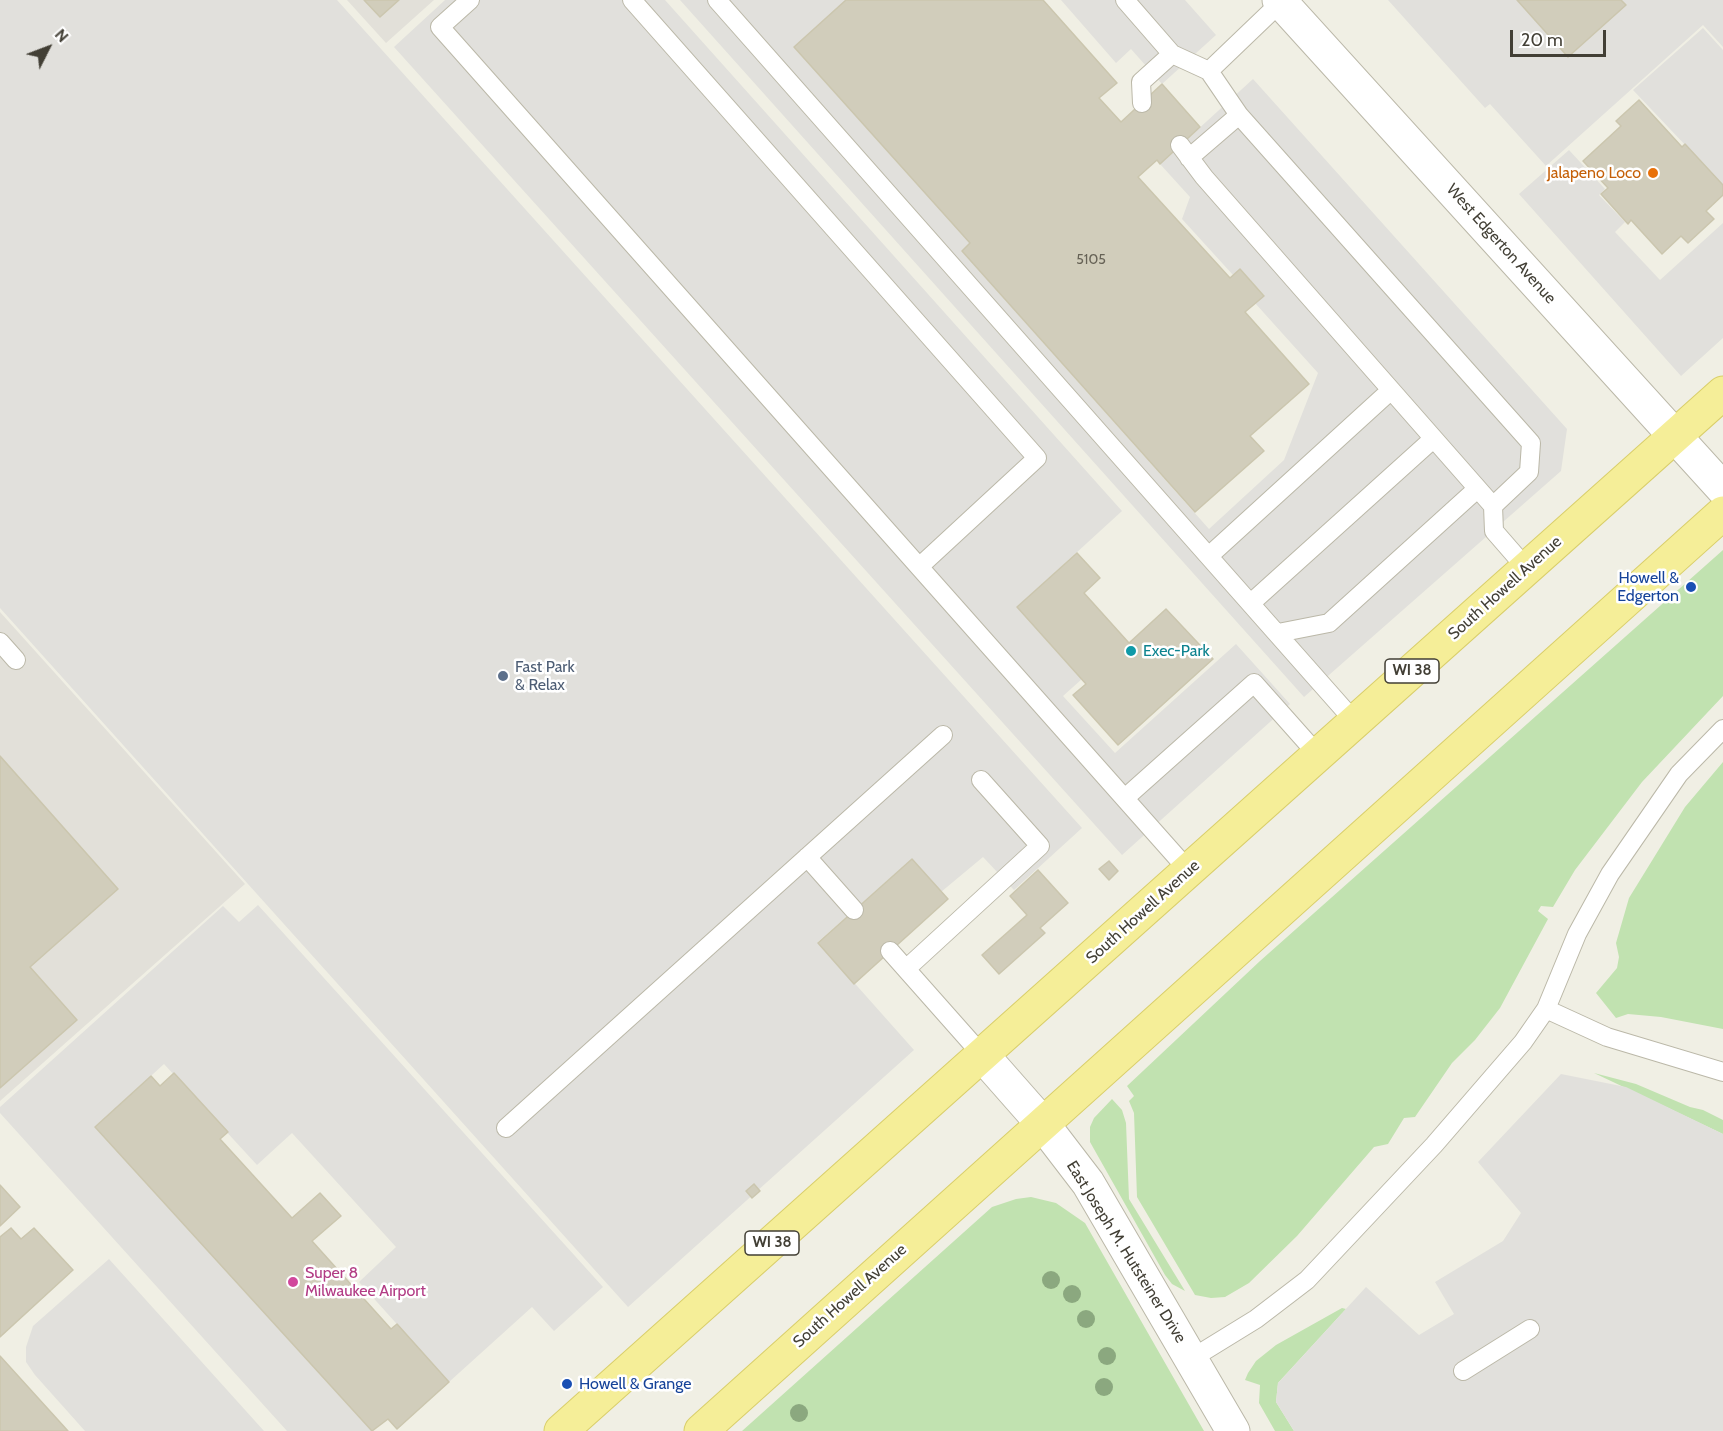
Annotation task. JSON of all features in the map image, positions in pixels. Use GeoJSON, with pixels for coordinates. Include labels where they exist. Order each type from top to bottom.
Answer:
{"type":"FeatureCollection","features":[{"type":"Feature","properties":{"kind":"main road","name":"South Howell Avenue"},"geometry":{"type":"LineString","coordinates":[[561,1431],[1723,393]]}},
{"type":"Feature","properties":{"kind":"main road","name":"South Howell Avenue"},"geometry":{"type":"LineString","coordinates":[[701,1431],[1723,513]]}},
{"type":"Feature","properties":{"kind":"street","name":"West Edgerton Avenue"},"geometry":{"type":"LineString","coordinates":[[1280,1],[1723,489]]}},
{"type":"Feature","properties":{"kind":"street","name":"East Joseph M. Hutsteiner Drive"},"geometry":{"type":"LineString","coordinates":[[983,1056],[1042,1124],[1088,1183],[1233,1431]]}},
{"type":"Feature","properties":{"kind":"lane"},"geometry":{"type":"LineString","coordinates":[[470,0],[440,27],[1189,871]]}},
{"type":"Feature","properties":{"kind":"lane"},"geometry":{"type":"LineString","coordinates":[[632,0],[1037,458],[919,567]]}},
{"type":"Feature","properties":{"kind":"lane"},"geometry":{"type":"LineString","coordinates":[[717,0],[1355,722]]}},
{"type":"Feature","properties":{"kind":"lane"},"geometry":{"type":"LineString","coordinates":[[1125,0],[1172,54],[1209,72],[1239,115],[1531,443],[1529,472],[1493,506]]}},
{"type":"Feature","properties":{"kind":"lane"},"geometry":{"type":"LineString","coordinates":[[1209,72],[1280,1]]}},
{"type":"Feature","properties":{"kind":"lane"},"geometry":{"type":"LineString","coordinates":[[1142,103],[1141,82],[1172,54]]}},
{"type":"Feature","properties":{"kind":"lane"},"geometry":{"type":"LineString","coordinates":[[1239,115],[1185,152],[1493,506],[1494,531],[1527,568]]}},
{"type":"Feature","properties":{"kind":"lane"},"geometry":{"type":"LineString","coordinates":[[1209,555],[1390,390]]}},
{"type":"Feature","properties":{"kind":"lane"},"geometry":{"type":"LineString","coordinates":[[1251,603],[1433,439]]}},
{"type":"Feature","properties":{"kind":"lane"},"geometry":{"type":"LineString","coordinates":[[1278,633],[1329,623],[1478,489]]}},
{"type":"Feature","properties":{"kind":"lane"},"geometry":{"type":"LineString","coordinates":[[0,642],[16,660]]}},
{"type":"Feature","properties":{"kind":"lane"},"geometry":{"type":"LineString","coordinates":[[1125,798],[1254,683],[1318,755]]}},
{"type":"Feature","properties":{"kind":"lane"},"geometry":{"type":"LineString","coordinates":[[1191,1359],[1270,1310],[1329,1259],[1434,1145],[1523,1042],[1546,1010],[1577,934],[1610,874],[1679,774],[1723,729]]}},
{"type":"Feature","properties":{"kind":"lane"},"geometry":{"type":"LineString","coordinates":[[506,1128],[943,735]]}},
{"type":"Feature","properties":{"kind":"lane"},"geometry":{"type":"LineString","coordinates":[[906,969],[1040,846],[981,780]]}},
{"type":"Feature","properties":{"kind":"lane"},"geometry":{"type":"LineString","coordinates":[[807,858],[854,910]]}},
{"type":"Feature","properties":{"kind":"lane"},"geometry":{"type":"LineString","coordinates":[[890,951],[983,1056]]}},
{"type":"Feature","properties":{"kind":"lane"},"geometry":{"type":"LineString","coordinates":[[1546,1010],[1607,1037],[1723,1072]]}},
{"type":"Feature","properties":{"kind":"lane"},"geometry":{"type":"LineString","coordinates":[[1463,1371],[1530,1329]]}},
{"type":"Feature","properties":{"kind":"shaded area","name":"Fast Park & Relax"},"geometry":{"type":"Polygon","coordinates":[[[0,0],[337,0],[1082,828],[1014,890],[983,857],[941,892],[912,859],[818,942],[914,1050],[628,1307],[0,608],[0,0]]]}},
{"type":"Feature","properties":{"kind":"shaded area"},"geometry":{"type":"Polygon","coordinates":[[[347,0],[434,0],[386,43],[347,0]]]}},
{"type":"Feature","properties":{"kind":"shaded area","name":"Exec-Park"},"geometry":{"type":"Polygon","coordinates":[[[445,0],[665,0],[1122,511],[1017,607],[1082,679],[1063,696],[1115,753],[1236,644],[1290,704],[1122,855],[394,47],[445,0]]]}},
{"type":"Feature","properties":{"kind":"shaded area"},"geometry":{"type":"Polygon","coordinates":[[[680,0],[846,0],[795,47],[970,243],[962,251],[1209,529],[1284,460],[1318,373],[1255,303],[1264,295],[1240,269],[1233,275],[1182,219],[1190,197],[1160,164],[1253,79],[1567,429],[1561,471],[1304,697],[680,0]]]}},
{"type":"Feature","properties":{"kind":"shaded area"},"geometry":{"type":"Polygon","coordinates":[[[1061,0],[1185,0],[1216,35],[1162,84],[1131,49],[1116,63],[1061,0]]]}},
{"type":"Feature","properties":{"kind":"shaded area"},"geometry":{"type":"Polygon","coordinates":[[[1388,0],[1517,0],[1567,56],[1619,0],[1723,0],[1723,47],[1703,25],[1546,166],[1490,104],[1485,108],[1388,0]]]}},
{"type":"Feature","properties":{"kind":"shaded area"},"geometry":{"type":"Polygon","coordinates":[[[1703,28],[1723,50],[1723,185],[1633,90],[1703,28]]]}},
{"type":"Feature","properties":{"kind":"shaded area"},"geometry":{"type":"Polygon","coordinates":[[[1569,150],[1605,189],[1599,195],[1625,222],[1615,232],[1660,280],[1723,223],[1723,338],[1681,376],[1519,194],[1569,150]]]}},
{"type":"Feature","properties":{"kind":"shaded area"},"geometry":{"type":"Polygon","coordinates":[[[0,612],[245,884],[0,1101],[0,612]]]}},
{"type":"Feature","properties":{"kind":"shaded area"},"geometry":{"type":"Polygon","coordinates":[[[258,905],[603,1287],[554,1331],[532,1307],[449,1382],[359,1282],[396,1247],[292,1133],[257,1165],[164,1064],[95,1127],[372,1431],[287,1431],[0,1113],[0,1107],[223,906],[239,922],[258,905]]]}},
{"type":"Feature","properties":{"kind":"shaded area"},"geometry":{"type":"Polygon","coordinates":[[[1561,1074],[1626,1087],[1723,1134],[1723,1431],[1294,1431],[1276,1402],[1278,1383],[1366,1287],[1419,1335],[1454,1314],[1435,1282],[1503,1241],[1521,1213],[1478,1162],[1561,1074]]]}},
{"type":"Feature","properties":{"kind":"shaded area"},"geometry":{"type":"Polygon","coordinates":[[[109,1259],[264,1431],[85,1431],[35,1375],[26,1362],[26,1347],[33,1326],[109,1259]]]}},
{"type":"Feature","properties":{"kind":"green space"},"geometry":{"type":"Polygon","coordinates":[[[1723,550],[1723,696],[1642,782],[1575,870],[1553,907],[1541,906],[1538,911],[1548,919],[1500,1008],[1475,1040],[1452,1063],[1415,1117],[1404,1118],[1388,1144],[1374,1147],[1297,1236],[1249,1283],[1225,1297],[1211,1298],[1195,1295],[1137,1197],[1134,1113],[1129,1101],[1134,1096],[1127,1086],[1260,961],[1723,550]]]}},
{"type":"Feature","properties":{"kind":"green space"},"geometry":{"type":"Polygon","coordinates":[[[1723,762],[1723,1029],[1661,1017],[1628,1014],[1616,1018],[1596,993],[1617,968],[1619,957],[1616,943],[1629,898],[1685,807],[1723,762]]]}},
{"type":"Feature","properties":{"kind":"green space"},"geometry":{"type":"Polygon","coordinates":[[[1594,1073],[1636,1084],[1690,1107],[1703,1110],[1723,1120],[1723,1134],[1594,1073]]]}},
{"type":"Feature","properties":{"kind":"green space"},"geometry":{"type":"Polygon","coordinates":[[[1112,1099],[1122,1110],[1126,1123],[1129,1199],[1185,1291],[1172,1284],[1165,1275],[1090,1142],[1090,1127],[1094,1118],[1112,1099]]]}},
{"type":"Feature","properties":{"kind":"green space"},"geometry":{"type":"Polygon","coordinates":[[[1031,1197],[1056,1203],[1085,1223],[1204,1431],[742,1431],[992,1207],[1031,1197]]]}},
{"type":"Feature","properties":{"kind":"green space"},"geometry":{"type":"Polygon","coordinates":[[[1342,1308],[1346,1309],[1278,1383],[1276,1402],[1294,1431],[1275,1431],[1259,1403],[1260,1385],[1245,1380],[1248,1373],[1256,1361],[1276,1345],[1342,1308]]]}},
{"type":"Feature","properties":{"kind":"building"},"geometry":{"type":"Polygon","coordinates":[[[364,0],[399,0],[380,17],[364,0]]]}},
{"type":"Feature","properties":{"kind":"building"},"geometry":{"type":"Polygon","coordinates":[[[846,0],[1043,0],[1117,83],[1099,98],[1121,122],[1162,84],[1200,127],[1160,164],[1157,160],[1138,177],[1230,278],[1240,269],[1264,296],[1245,312],[1309,384],[1250,436],[1264,451],[1195,512],[962,251],[970,243],[794,47],[846,0]]]}},
{"type":"Feature","properties":{"kind":"building"},"geometry":{"type":"Polygon","coordinates":[[[1517,0],[1621,0],[1626,5],[1568,57],[1517,0]]]}},
{"type":"Feature","properties":{"kind":"building","name":"Jalapeno Loco"},"geometry":{"type":"Polygon","coordinates":[[[1639,100],[1682,147],[1685,144],[1723,185],[1723,195],[1706,211],[1714,219],[1688,243],[1681,236],[1662,254],[1631,220],[1628,224],[1601,194],[1608,188],[1583,161],[1621,126],[1616,121],[1639,100]]]}},
{"type":"Feature","properties":{"kind":"building","name":"Exec-Park"},"geometry":{"type":"Polygon","coordinates":[[[1077,553],[1100,578],[1084,593],[1129,643],[1166,609],[1213,659],[1118,745],[1073,695],[1086,684],[1017,607],[1077,553]]]}},
{"type":"Feature","properties":{"kind":"building"},"geometry":{"type":"Polygon","coordinates":[[[0,756],[118,889],[30,967],[77,1020],[0,1088],[0,756]]]}},
{"type":"Feature","properties":{"kind":"building"},"geometry":{"type":"Polygon","coordinates":[[[912,859],[948,899],[854,984],[818,943],[912,859]]]}},
{"type":"Feature","properties":{"kind":"building"},"geometry":{"type":"Polygon","coordinates":[[[1109,861],[1118,871],[1109,880],[1099,869],[1109,861]]]}},
{"type":"Feature","properties":{"kind":"building"},"geometry":{"type":"Polygon","coordinates":[[[1038,870],[1068,903],[1040,928],[1045,933],[999,974],[982,955],[1027,915],[1010,896],[1038,870]]]}},
{"type":"Feature","properties":{"kind":"building","name":"Super 8 Milwaukee Airport"},"geometry":{"type":"Polygon","coordinates":[[[174,1073],[228,1132],[220,1139],[292,1218],[320,1193],[341,1216],[312,1241],[391,1329],[397,1324],[449,1382],[397,1429],[388,1419],[372,1431],[95,1127],[151,1076],[160,1086],[174,1073]]]}},
{"type":"Feature","properties":{"kind":"building"},"geometry":{"type":"Polygon","coordinates":[[[754,1184],[760,1191],[752,1198],[746,1191],[754,1184]]]}},
{"type":"Feature","properties":{"kind":"building"},"geometry":{"type":"Polygon","coordinates":[[[0,1185],[20,1207],[0,1226],[0,1185]]]}},
{"type":"Feature","properties":{"kind":"building"},"geometry":{"type":"Polygon","coordinates":[[[11,1228],[21,1239],[34,1228],[73,1270],[0,1337],[0,1237],[11,1228]]]}},
{"type":"Feature","properties":{"kind":"building"},"geometry":{"type":"Polygon","coordinates":[[[0,1356],[68,1431],[0,1431],[0,1356]]]}},
{"type":"Feature","properties":{"kind":"place","name":"Jalapeno Loco"},"geometry":{"type":"Point","coordinates":[1653,173]}},
{"type":"Feature","properties":{"kind":"place","name":"Howell & Edgerton"},"geometry":{"type":"Point","coordinates":[1691,587]}},
{"type":"Feature","properties":{"kind":"place","name":"Exec-Park"},"geometry":{"type":"Point","coordinates":[1131,651]}},
{"type":"Feature","properties":{"kind":"place","name":"Fast Park & Relax"},"geometry":{"type":"Point","coordinates":[503,676]}},
{"type":"Feature","properties":{"kind":"place","name":"Super 8 Milwaukee Airport"},"geometry":{"type":"Point","coordinates":[293,1282]}},
{"type":"Feature","properties":{"kind":"place","name":"Howell & Grange"},"geometry":{"type":"Point","coordinates":[567,1384]}}]}
